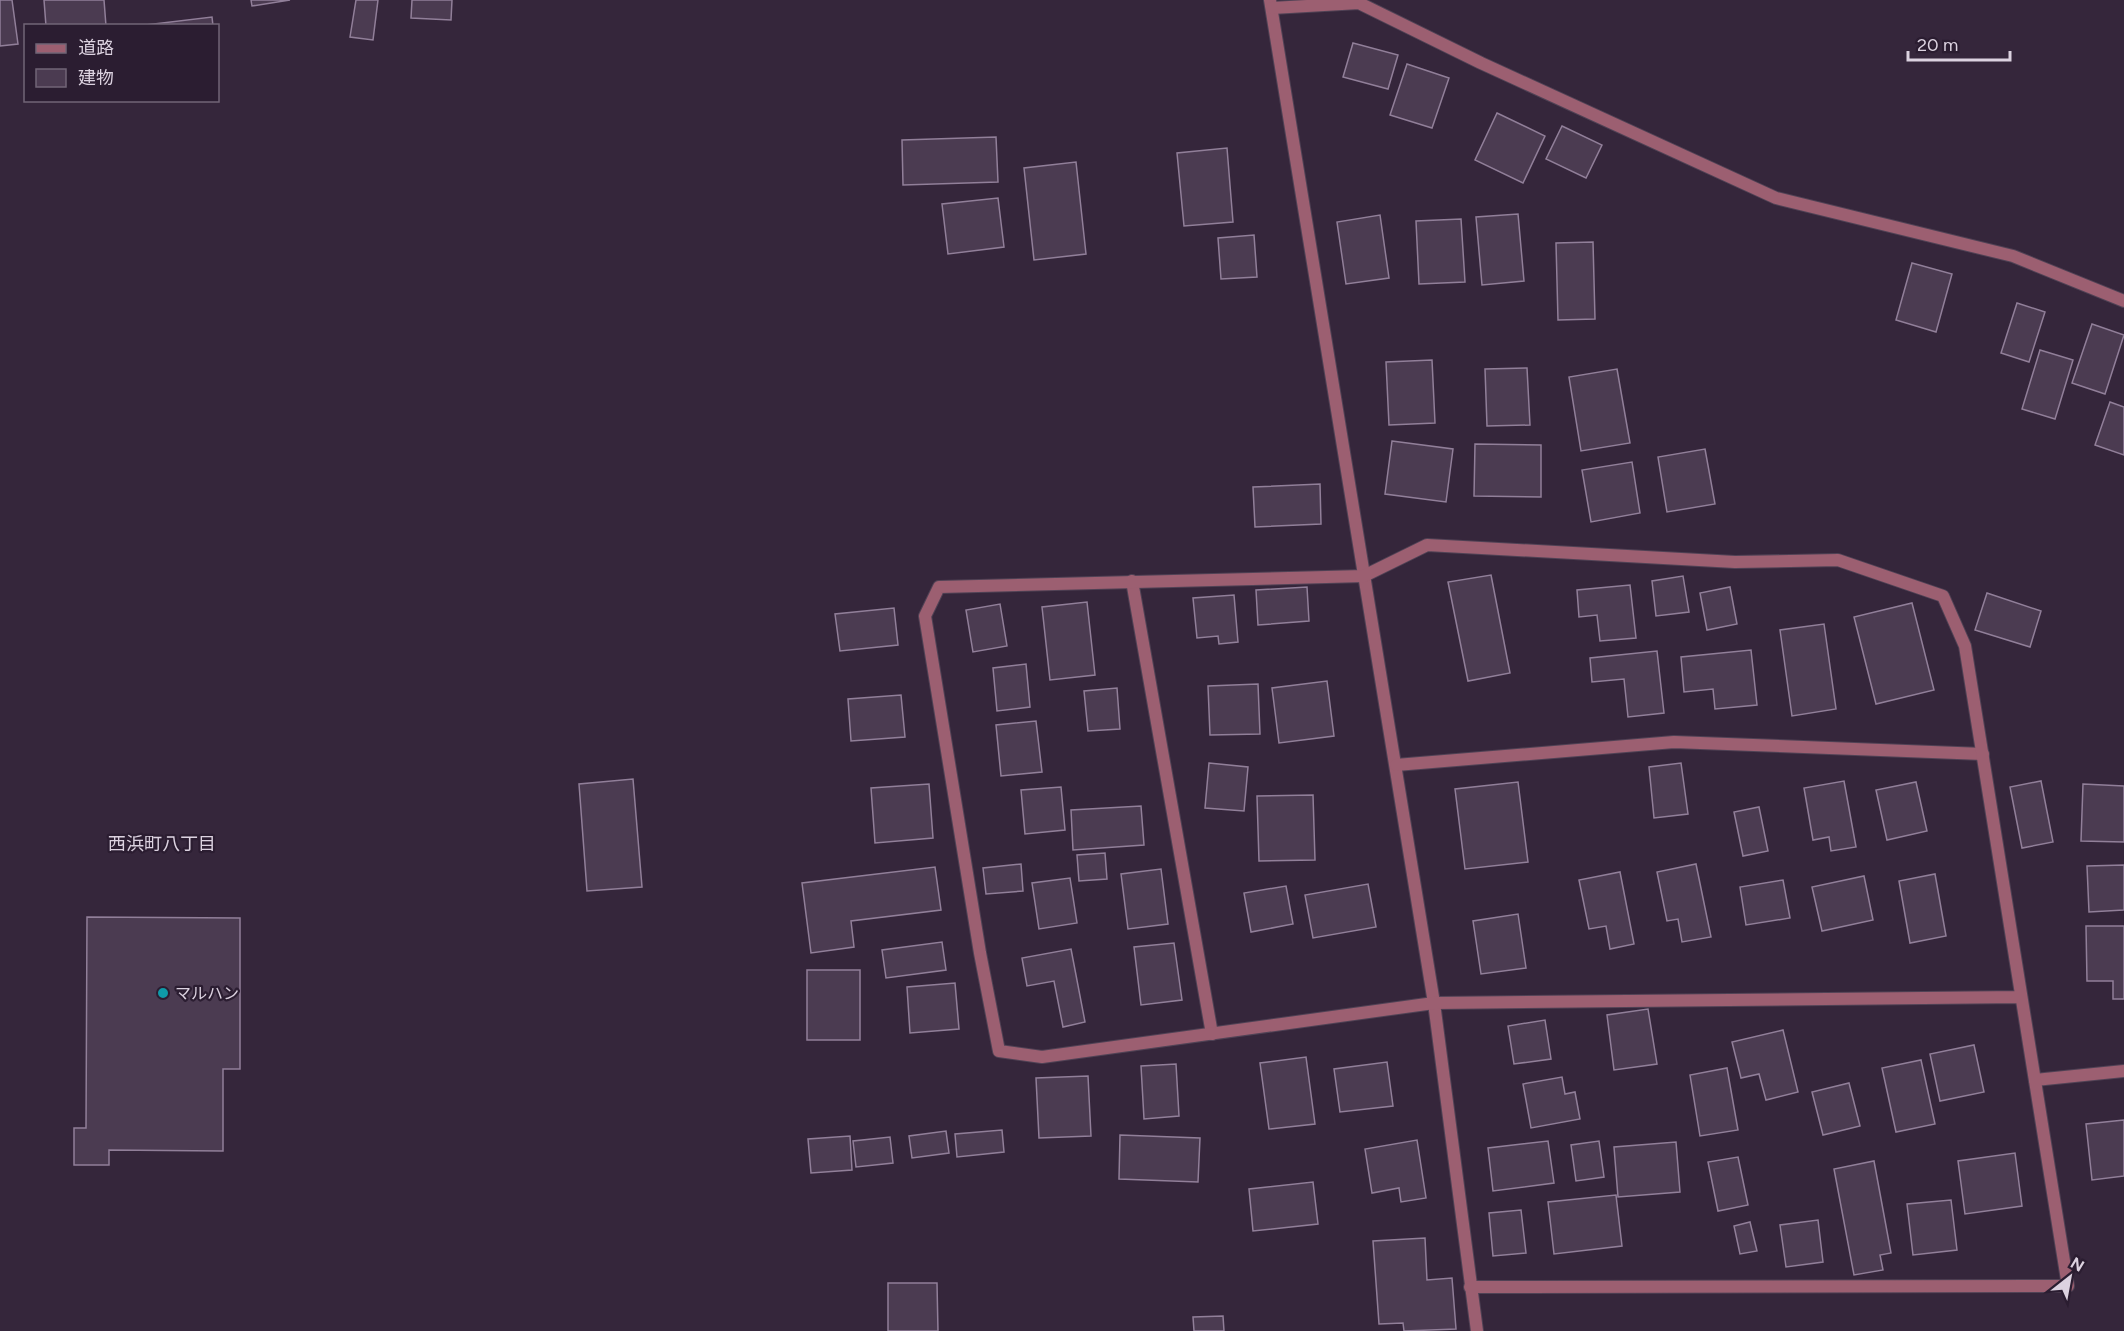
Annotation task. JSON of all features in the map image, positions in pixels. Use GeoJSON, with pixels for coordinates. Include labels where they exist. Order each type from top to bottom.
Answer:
{"type":"FeatureCollection","features":[{"type":"Feature","properties":{"kind":"street"},"geometry":{"type":"LineString","coordinates":[[1477,1331],[1434,1003],[1271,4],[1359,3],[1481,63],[1776,198],[2013,256],[2124,301]]}},
{"type":"Feature","properties":{"kind":"street"},"geometry":{"type":"LineString","coordinates":[[1470,1287],[2068,1286],[1965,646],[1943,596],[1839,560],[1735,562],[1427,546],[1364,576],[939,587],[925,616],[980,952],[999,1051],[1042,1057],[1434,1003],[2021,997]]}},
{"type":"Feature","properties":{"kind":"street"},"geometry":{"type":"LineString","coordinates":[[1132,581],[1212,1034]]}},
{"type":"Feature","properties":{"kind":"street"},"geometry":{"type":"LineString","coordinates":[[1396,765],[1674,742],[1983,754]]}},
{"type":"Feature","properties":{"kind":"street"},"geometry":{"type":"LineString","coordinates":[[2035,1080],[2124,1071]]}},
{"type":"Feature","properties":{"kind":"building"},"geometry":{"type":"Polygon","coordinates":[[[0,0],[12,0],[18,44],[0,46],[0,0]]]}},
{"type":"Feature","properties":{"kind":"building"},"geometry":{"type":"Polygon","coordinates":[[[44,0],[104,0],[106,24],[46,24],[44,0]]]}},
{"type":"Feature","properties":{"kind":"building"},"geometry":{"type":"Polygon","coordinates":[[[251,0],[290,0],[252,6],[251,0]]]}},
{"type":"Feature","properties":{"kind":"building"},"geometry":{"type":"Polygon","coordinates":[[[356,0],[378,0],[373,40],[350,37],[356,0]]]}},
{"type":"Feature","properties":{"kind":"building"},"geometry":{"type":"Polygon","coordinates":[[[412,0],[452,0],[451,20],[411,18],[412,0]]]}},
{"type":"Feature","properties":{"kind":"building"},"geometry":{"type":"Polygon","coordinates":[[[212,17],[213,24],[154,24],[212,17]]]}},
{"type":"Feature","properties":{"kind":"building"},"geometry":{"type":"Polygon","coordinates":[[[1353,43],[1398,55],[1388,89],[1343,77],[1353,43]]]}},
{"type":"Feature","properties":{"kind":"building"},"geometry":{"type":"Polygon","coordinates":[[[1407,64],[1449,78],[1432,128],[1390,115],[1407,64]]]}},
{"type":"Feature","properties":{"kind":"building"},"geometry":{"type":"Polygon","coordinates":[[[1497,113],[1545,136],[1523,183],[1475,160],[1497,113]]]}},
{"type":"Feature","properties":{"kind":"building"},"geometry":{"type":"Polygon","coordinates":[[[1562,126],[1602,145],[1586,178],[1546,159],[1562,126]]]}},
{"type":"Feature","properties":{"kind":"building"},"geometry":{"type":"Polygon","coordinates":[[[996,137],[998,182],[903,185],[902,140],[996,137]]]}},
{"type":"Feature","properties":{"kind":"building"},"geometry":{"type":"Polygon","coordinates":[[[1227,148],[1233,222],[1184,226],[1177,153],[1227,148]]]}},
{"type":"Feature","properties":{"kind":"building"},"geometry":{"type":"Polygon","coordinates":[[[1076,162],[1086,254],[1034,260],[1024,168],[1076,162]]]}},
{"type":"Feature","properties":{"kind":"building"},"geometry":{"type":"Polygon","coordinates":[[[998,198],[1004,247],[948,254],[942,204],[998,198]]]}},
{"type":"Feature","properties":{"kind":"building"},"geometry":{"type":"Polygon","coordinates":[[[1518,214],[1524,281],[1482,285],[1476,217],[1518,214]]]}},
{"type":"Feature","properties":{"kind":"building"},"geometry":{"type":"Polygon","coordinates":[[[1380,215],[1389,278],[1346,284],[1337,222],[1380,215]]]}},
{"type":"Feature","properties":{"kind":"building"},"geometry":{"type":"Polygon","coordinates":[[[1461,219],[1465,282],[1419,284],[1416,221],[1461,219]]]}},
{"type":"Feature","properties":{"kind":"building"},"geometry":{"type":"Polygon","coordinates":[[[1254,235],[1257,277],[1221,279],[1218,238],[1254,235]]]}},
{"type":"Feature","properties":{"kind":"building"},"geometry":{"type":"Polygon","coordinates":[[[1593,242],[1595,319],[1558,320],[1556,243],[1593,242]]]}},
{"type":"Feature","properties":{"kind":"building"},"geometry":{"type":"Polygon","coordinates":[[[1912,263],[1952,274],[1936,332],[1896,320],[1912,263]]]}},
{"type":"Feature","properties":{"kind":"building"},"geometry":{"type":"Polygon","coordinates":[[[2017,303],[2045,312],[2029,362],[2001,353],[2017,303]]]}},
{"type":"Feature","properties":{"kind":"building"},"geometry":{"type":"Polygon","coordinates":[[[2092,324],[2124,335],[2105,394],[2072,383],[2092,324]]]}},
{"type":"Feature","properties":{"kind":"building"},"geometry":{"type":"Polygon","coordinates":[[[2040,350],[2073,360],[2055,419],[2022,409],[2040,350]]]}},
{"type":"Feature","properties":{"kind":"building"},"geometry":{"type":"Polygon","coordinates":[[[1432,360],[1435,423],[1389,425],[1386,362],[1432,360]]]}},
{"type":"Feature","properties":{"kind":"building"},"geometry":{"type":"Polygon","coordinates":[[[1527,368],[1530,425],[1487,426],[1485,369],[1527,368]]]}},
{"type":"Feature","properties":{"kind":"building"},"geometry":{"type":"Polygon","coordinates":[[[1617,369],[1630,443],[1581,451],[1569,377],[1617,369]]]}},
{"type":"Feature","properties":{"kind":"building"},"geometry":{"type":"Polygon","coordinates":[[[2110,402],[2124,407],[2124,455],[2095,445],[2110,402]]]}},
{"type":"Feature","properties":{"kind":"building"},"geometry":{"type":"Polygon","coordinates":[[[1392,441],[1453,449],[1446,502],[1385,494],[1392,441]]]}},
{"type":"Feature","properties":{"kind":"building"},"geometry":{"type":"Polygon","coordinates":[[[1475,444],[1541,445],[1541,497],[1474,496],[1475,444]]]}},
{"type":"Feature","properties":{"kind":"building"},"geometry":{"type":"Polygon","coordinates":[[[1705,449],[1715,504],[1667,512],[1658,457],[1705,449]]]}},
{"type":"Feature","properties":{"kind":"building"},"geometry":{"type":"Polygon","coordinates":[[[1632,462],[1640,513],[1591,522],[1582,470],[1632,462]]]}},
{"type":"Feature","properties":{"kind":"building"},"geometry":{"type":"Polygon","coordinates":[[[1320,484],[1321,524],[1255,527],[1253,487],[1320,484]]]}},
{"type":"Feature","properties":{"kind":"building"},"geometry":{"type":"Polygon","coordinates":[[[1491,575],[1510,673],[1468,681],[1448,582],[1491,575]]]}},
{"type":"Feature","properties":{"kind":"building"},"geometry":{"type":"Polygon","coordinates":[[[1683,576],[1689,612],[1656,616],[1652,581],[1683,576]]]}},
{"type":"Feature","properties":{"kind":"building"},"geometry":{"type":"Polygon","coordinates":[[[1630,585],[1636,638],[1600,641],[1597,615],[1579,617],[1577,590],[1630,585]]]}},
{"type":"Feature","properties":{"kind":"building"},"geometry":{"type":"Polygon","coordinates":[[[1307,587],[1309,621],[1258,625],[1256,590],[1307,587]]]}},
{"type":"Feature","properties":{"kind":"building"},"geometry":{"type":"Polygon","coordinates":[[[1730,587],[1737,624],[1707,630],[1700,593],[1730,587]]]}},
{"type":"Feature","properties":{"kind":"building"},"geometry":{"type":"Polygon","coordinates":[[[1987,593],[2041,611],[2030,647],[1975,630],[1987,593]]]}},
{"type":"Feature","properties":{"kind":"building"},"geometry":{"type":"Polygon","coordinates":[[[1234,595],[1238,642],[1219,644],[1218,636],[1197,638],[1193,598],[1234,595]]]}},
{"type":"Feature","properties":{"kind":"building"},"geometry":{"type":"Polygon","coordinates":[[[1087,602],[1095,675],[1050,680],[1042,607],[1087,602]]]}},
{"type":"Feature","properties":{"kind":"building"},"geometry":{"type":"Polygon","coordinates":[[[1912,603],[1934,690],[1876,704],[1854,617],[1912,603]]]}},
{"type":"Feature","properties":{"kind":"building"},"geometry":{"type":"Polygon","coordinates":[[[1000,604],[1007,646],[973,652],[966,610],[1000,604]]]}},
{"type":"Feature","properties":{"kind":"building"},"geometry":{"type":"Polygon","coordinates":[[[894,608],[898,645],[840,651],[835,614],[894,608]]]}},
{"type":"Feature","properties":{"kind":"building"},"geometry":{"type":"Polygon","coordinates":[[[1824,624],[1836,709],[1792,716],[1780,630],[1824,624]]]}},
{"type":"Feature","properties":{"kind":"building"},"geometry":{"type":"Polygon","coordinates":[[[1751,650],[1757,705],[1715,709],[1713,689],[1684,692],[1681,657],[1751,650]]]}},
{"type":"Feature","properties":{"kind":"building"},"geometry":{"type":"Polygon","coordinates":[[[1657,651],[1664,713],[1628,717],[1624,679],[1592,682],[1590,658],[1657,651]]]}},
{"type":"Feature","properties":{"kind":"building"},"geometry":{"type":"Polygon","coordinates":[[[1026,664],[1030,707],[997,711],[993,668],[1026,664]]]}},
{"type":"Feature","properties":{"kind":"building"},"geometry":{"type":"Polygon","coordinates":[[[1327,681],[1334,736],[1279,743],[1272,688],[1327,681]]]}},
{"type":"Feature","properties":{"kind":"building"},"geometry":{"type":"Polygon","coordinates":[[[1258,684],[1260,734],[1210,735],[1208,686],[1258,684]]]}},
{"type":"Feature","properties":{"kind":"building"},"geometry":{"type":"Polygon","coordinates":[[[1117,688],[1120,729],[1088,731],[1084,691],[1117,688]]]}},
{"type":"Feature","properties":{"kind":"building"},"geometry":{"type":"Polygon","coordinates":[[[901,695],[905,737],[851,741],[848,699],[901,695]]]}},
{"type":"Feature","properties":{"kind":"building"},"geometry":{"type":"Polygon","coordinates":[[[1036,721],[1042,772],[1001,776],[996,725],[1036,721]]]}},
{"type":"Feature","properties":{"kind":"building"},"geometry":{"type":"Polygon","coordinates":[[[1209,763],[1248,767],[1244,811],[1205,808],[1209,763]]]}},
{"type":"Feature","properties":{"kind":"building"},"geometry":{"type":"Polygon","coordinates":[[[1681,763],[1688,814],[1654,818],[1649,767],[1681,763]]]}},
{"type":"Feature","properties":{"kind":"building"},"geometry":{"type":"Polygon","coordinates":[[[633,779],[642,887],[587,891],[579,784],[633,779]]]}},
{"type":"Feature","properties":{"kind":"building"},"geometry":{"type":"Polygon","coordinates":[[[1844,781],[1856,847],[1831,851],[1829,837],[1813,840],[1804,788],[1844,781]]]}},
{"type":"Feature","properties":{"kind":"building"},"geometry":{"type":"Polygon","coordinates":[[[2041,781],[2053,842],[2022,848],[2010,787],[2041,781]]]}},
{"type":"Feature","properties":{"kind":"building"},"geometry":{"type":"Polygon","coordinates":[[[1518,782],[1528,862],[1465,869],[1455,789],[1518,782]]]}},
{"type":"Feature","properties":{"kind":"building"},"geometry":{"type":"Polygon","coordinates":[[[1916,782],[1927,831],[1887,840],[1876,790],[1916,782]]]}},
{"type":"Feature","properties":{"kind":"building"},"geometry":{"type":"Polygon","coordinates":[[[929,784],[933,838],[875,843],[871,788],[929,784]]]}},
{"type":"Feature","properties":{"kind":"building"},"geometry":{"type":"Polygon","coordinates":[[[2083,784],[2124,786],[2124,842],[2081,841],[2083,784]]]}},
{"type":"Feature","properties":{"kind":"building"},"geometry":{"type":"Polygon","coordinates":[[[1061,787],[1065,830],[1025,834],[1021,790],[1061,787]]]}},
{"type":"Feature","properties":{"kind":"building"},"geometry":{"type":"Polygon","coordinates":[[[1313,795],[1315,860],[1259,861],[1257,796],[1313,795]]]}},
{"type":"Feature","properties":{"kind":"building"},"geometry":{"type":"Polygon","coordinates":[[[1141,806],[1144,845],[1073,850],[1071,810],[1141,806]]]}},
{"type":"Feature","properties":{"kind":"building"},"geometry":{"type":"Polygon","coordinates":[[[1759,807],[1768,851],[1743,856],[1734,812],[1759,807]]]}},
{"type":"Feature","properties":{"kind":"building"},"geometry":{"type":"Polygon","coordinates":[[[1105,853],[1107,879],[1079,881],[1077,855],[1105,853]]]}},
{"type":"Feature","properties":{"kind":"building"},"geometry":{"type":"Polygon","coordinates":[[[1021,864],[1023,891],[986,894],[983,868],[1021,864]]]}},
{"type":"Feature","properties":{"kind":"building"},"geometry":{"type":"Polygon","coordinates":[[[1696,864],[1711,937],[1682,942],[1678,919],[1667,921],[1657,872],[1696,864]]]}},
{"type":"Feature","properties":{"kind":"building"},"geometry":{"type":"Polygon","coordinates":[[[2124,865],[2124,910],[2089,912],[2087,866],[2124,865]]]}},
{"type":"Feature","properties":{"kind":"building"},"geometry":{"type":"Polygon","coordinates":[[[935,867],[941,910],[851,921],[854,947],[811,953],[802,883],[935,867]]]}},
{"type":"Feature","properties":{"kind":"building"},"geometry":{"type":"Polygon","coordinates":[[[1161,869],[1168,924],[1128,929],[1121,874],[1161,869]]]}},
{"type":"Feature","properties":{"kind":"building"},"geometry":{"type":"Polygon","coordinates":[[[1620,872],[1634,944],[1610,949],[1606,926],[1589,929],[1579,880],[1620,872]]]}},
{"type":"Feature","properties":{"kind":"building"},"geometry":{"type":"Polygon","coordinates":[[[1935,874],[1946,936],[1910,943],[1899,881],[1935,874]]]}},
{"type":"Feature","properties":{"kind":"building"},"geometry":{"type":"Polygon","coordinates":[[[1864,876],[1873,920],[1822,931],[1812,887],[1864,876]]]}},
{"type":"Feature","properties":{"kind":"building"},"geometry":{"type":"Polygon","coordinates":[[[1070,878],[1077,923],[1039,929],[1032,883],[1070,878]]]}},
{"type":"Feature","properties":{"kind":"building"},"geometry":{"type":"Polygon","coordinates":[[[1783,880],[1790,918],[1746,925],[1740,887],[1783,880]]]}},
{"type":"Feature","properties":{"kind":"building"},"geometry":{"type":"Polygon","coordinates":[[[1368,884],[1376,927],[1313,938],[1305,895],[1368,884]]]}},
{"type":"Feature","properties":{"kind":"building"},"geometry":{"type":"Polygon","coordinates":[[[1286,886],[1293,924],[1251,932],[1244,893],[1286,886]]]}},
{"type":"Feature","properties":{"kind":"building"},"geometry":{"type":"Polygon","coordinates":[[[1518,914],[1526,968],[1481,974],[1473,921],[1518,914]]]}},
{"type":"Feature","properties":{"kind":"building","name":"マルハン"},"geometry":{"type":"Polygon","coordinates":[[[87,917],[240,918],[240,1069],[223,1069],[223,1151],[109,1150],[109,1165],[74,1165],[74,1128],[86,1128],[87,917]]]}},
{"type":"Feature","properties":{"kind":"building"},"geometry":{"type":"Polygon","coordinates":[[[2086,926],[2124,926],[2124,999],[2113,999],[2113,981],[2087,981],[2086,926]]]}},
{"type":"Feature","properties":{"kind":"building"},"geometry":{"type":"Polygon","coordinates":[[[942,942],[946,970],[886,978],[882,950],[942,942]]]}},
{"type":"Feature","properties":{"kind":"building"},"geometry":{"type":"Polygon","coordinates":[[[1174,943],[1182,1000],[1141,1005],[1134,947],[1174,943]]]}},
{"type":"Feature","properties":{"kind":"building"},"geometry":{"type":"Polygon","coordinates":[[[1071,949],[1085,1022],[1063,1027],[1054,981],[1027,986],[1022,958],[1071,949]]]}},
{"type":"Feature","properties":{"kind":"building"},"geometry":{"type":"Polygon","coordinates":[[[807,970],[860,970],[860,1040],[807,1040],[807,970]]]}},
{"type":"Feature","properties":{"kind":"building"},"geometry":{"type":"Polygon","coordinates":[[[955,983],[959,1029],[910,1033],[907,987],[955,983]]]}},
{"type":"Feature","properties":{"kind":"building"},"geometry":{"type":"Polygon","coordinates":[[[1648,1009],[1657,1064],[1614,1070],[1607,1015],[1648,1009]]]}},
{"type":"Feature","properties":{"kind":"building"},"geometry":{"type":"Polygon","coordinates":[[[1545,1020],[1551,1059],[1514,1064],[1508,1026],[1545,1020]]]}},
{"type":"Feature","properties":{"kind":"building"},"geometry":{"type":"Polygon","coordinates":[[[1783,1030],[1798,1092],[1766,1100],[1759,1074],[1741,1078],[1732,1042],[1783,1030]]]}},
{"type":"Feature","properties":{"kind":"building"},"geometry":{"type":"Polygon","coordinates":[[[1974,1045],[1984,1092],[1940,1101],[1930,1054],[1974,1045]]]}},
{"type":"Feature","properties":{"kind":"building"},"geometry":{"type":"Polygon","coordinates":[[[1306,1057],[1315,1124],[1269,1129],[1260,1063],[1306,1057]]]}},
{"type":"Feature","properties":{"kind":"building"},"geometry":{"type":"Polygon","coordinates":[[[1921,1060],[1935,1124],[1896,1132],[1882,1068],[1921,1060]]]}},
{"type":"Feature","properties":{"kind":"building"},"geometry":{"type":"Polygon","coordinates":[[[1387,1062],[1393,1106],[1340,1112],[1334,1069],[1387,1062]]]}},
{"type":"Feature","properties":{"kind":"building"},"geometry":{"type":"Polygon","coordinates":[[[1176,1064],[1179,1116],[1144,1119],[1141,1066],[1176,1064]]]}},
{"type":"Feature","properties":{"kind":"building"},"geometry":{"type":"Polygon","coordinates":[[[1727,1068],[1738,1130],[1700,1136],[1690,1075],[1727,1068]]]}},
{"type":"Feature","properties":{"kind":"building"},"geometry":{"type":"Polygon","coordinates":[[[1088,1076],[1091,1136],[1039,1138],[1036,1078],[1088,1076]]]}},
{"type":"Feature","properties":{"kind":"building"},"geometry":{"type":"Polygon","coordinates":[[[1562,1077],[1565,1094],[1575,1092],[1580,1119],[1531,1128],[1523,1084],[1562,1077]]]}},
{"type":"Feature","properties":{"kind":"building"},"geometry":{"type":"Polygon","coordinates":[[[1849,1083],[1860,1126],[1823,1135],[1812,1092],[1849,1083]]]}},
{"type":"Feature","properties":{"kind":"building"},"geometry":{"type":"Polygon","coordinates":[[[2124,1120],[2124,1176],[2092,1180],[2086,1124],[2124,1120]]]}},
{"type":"Feature","properties":{"kind":"building"},"geometry":{"type":"Polygon","coordinates":[[[1002,1130],[1004,1152],[957,1157],[955,1134],[1002,1130]]]}},
{"type":"Feature","properties":{"kind":"building"},"geometry":{"type":"Polygon","coordinates":[[[946,1131],[949,1153],[912,1158],[909,1136],[946,1131]]]}},
{"type":"Feature","properties":{"kind":"building"},"geometry":{"type":"Polygon","coordinates":[[[1120,1135],[1200,1138],[1198,1182],[1119,1179],[1120,1135]]]}},
{"type":"Feature","properties":{"kind":"building"},"geometry":{"type":"Polygon","coordinates":[[[850,1136],[852,1170],[811,1173],[808,1139],[850,1136]]]}},
{"type":"Feature","properties":{"kind":"building"},"geometry":{"type":"Polygon","coordinates":[[[890,1137],[893,1163],[856,1167],[853,1141],[890,1137]]]}},
{"type":"Feature","properties":{"kind":"building"},"geometry":{"type":"Polygon","coordinates":[[[1417,1140],[1426,1198],[1401,1202],[1399,1188],[1372,1193],[1365,1149],[1417,1140]]]}},
{"type":"Feature","properties":{"kind":"building"},"geometry":{"type":"Polygon","coordinates":[[[1548,1141],[1554,1183],[1493,1191],[1488,1148],[1548,1141]]]}},
{"type":"Feature","properties":{"kind":"building"},"geometry":{"type":"Polygon","coordinates":[[[1599,1141],[1604,1177],[1576,1181],[1571,1145],[1599,1141]]]}},
{"type":"Feature","properties":{"kind":"building"},"geometry":{"type":"Polygon","coordinates":[[[1676,1142],[1680,1192],[1618,1197],[1614,1147],[1676,1142]]]}},
{"type":"Feature","properties":{"kind":"building"},"geometry":{"type":"Polygon","coordinates":[[[2015,1153],[2022,1206],[1965,1214],[1958,1161],[2015,1153]]]}},
{"type":"Feature","properties":{"kind":"building"},"geometry":{"type":"Polygon","coordinates":[[[1738,1157],[1748,1205],[1718,1211],[1708,1162],[1738,1157]]]}},
{"type":"Feature","properties":{"kind":"building"},"geometry":{"type":"Polygon","coordinates":[[[1874,1161],[1891,1253],[1880,1255],[1883,1270],[1854,1275],[1834,1169],[1874,1161]]]}},
{"type":"Feature","properties":{"kind":"building"},"geometry":{"type":"Polygon","coordinates":[[[1313,1182],[1318,1224],[1253,1231],[1249,1189],[1313,1182]]]}},
{"type":"Feature","properties":{"kind":"building"},"geometry":{"type":"Polygon","coordinates":[[[1616,1195],[1622,1246],[1554,1254],[1548,1202],[1616,1195]]]}},
{"type":"Feature","properties":{"kind":"building"},"geometry":{"type":"Polygon","coordinates":[[[1951,1200],[1957,1250],[1913,1255],[1907,1204],[1951,1200]]]}},
{"type":"Feature","properties":{"kind":"building"},"geometry":{"type":"Polygon","coordinates":[[[1521,1210],[1526,1253],[1493,1256],[1489,1213],[1521,1210]]]}},
{"type":"Feature","properties":{"kind":"building"},"geometry":{"type":"Polygon","coordinates":[[[1818,1220],[1823,1262],[1786,1267],[1780,1225],[1818,1220]]]}},
{"type":"Feature","properties":{"kind":"building"},"geometry":{"type":"Polygon","coordinates":[[[1750,1222],[1757,1251],[1740,1254],[1734,1226],[1750,1222]]]}},
{"type":"Feature","properties":{"kind":"building"},"geometry":{"type":"Polygon","coordinates":[[[1425,1238],[1427,1280],[1452,1278],[1456,1329],[1404,1331],[1403,1323],[1379,1324],[1373,1241],[1425,1238]]]}},
{"type":"Feature","properties":{"kind":"building"},"geometry":{"type":"Polygon","coordinates":[[[888,1283],[937,1283],[938,1331],[888,1331],[888,1283]]]}},
{"type":"Feature","properties":{"kind":"building"},"geometry":{"type":"Polygon","coordinates":[[[1223,1316],[1224,1331],[1194,1331],[1193,1317],[1223,1316]]]}},
{"type":"Feature","properties":{"kind":"place","name":"マルハン"},"geometry":{"type":"Point","coordinates":[163,993]}},
{"type":"Feature","properties":{"kind":"district","name":"西浜町八丁目"},"geometry":{"type":"Point","coordinates":[162,844]}}]}
